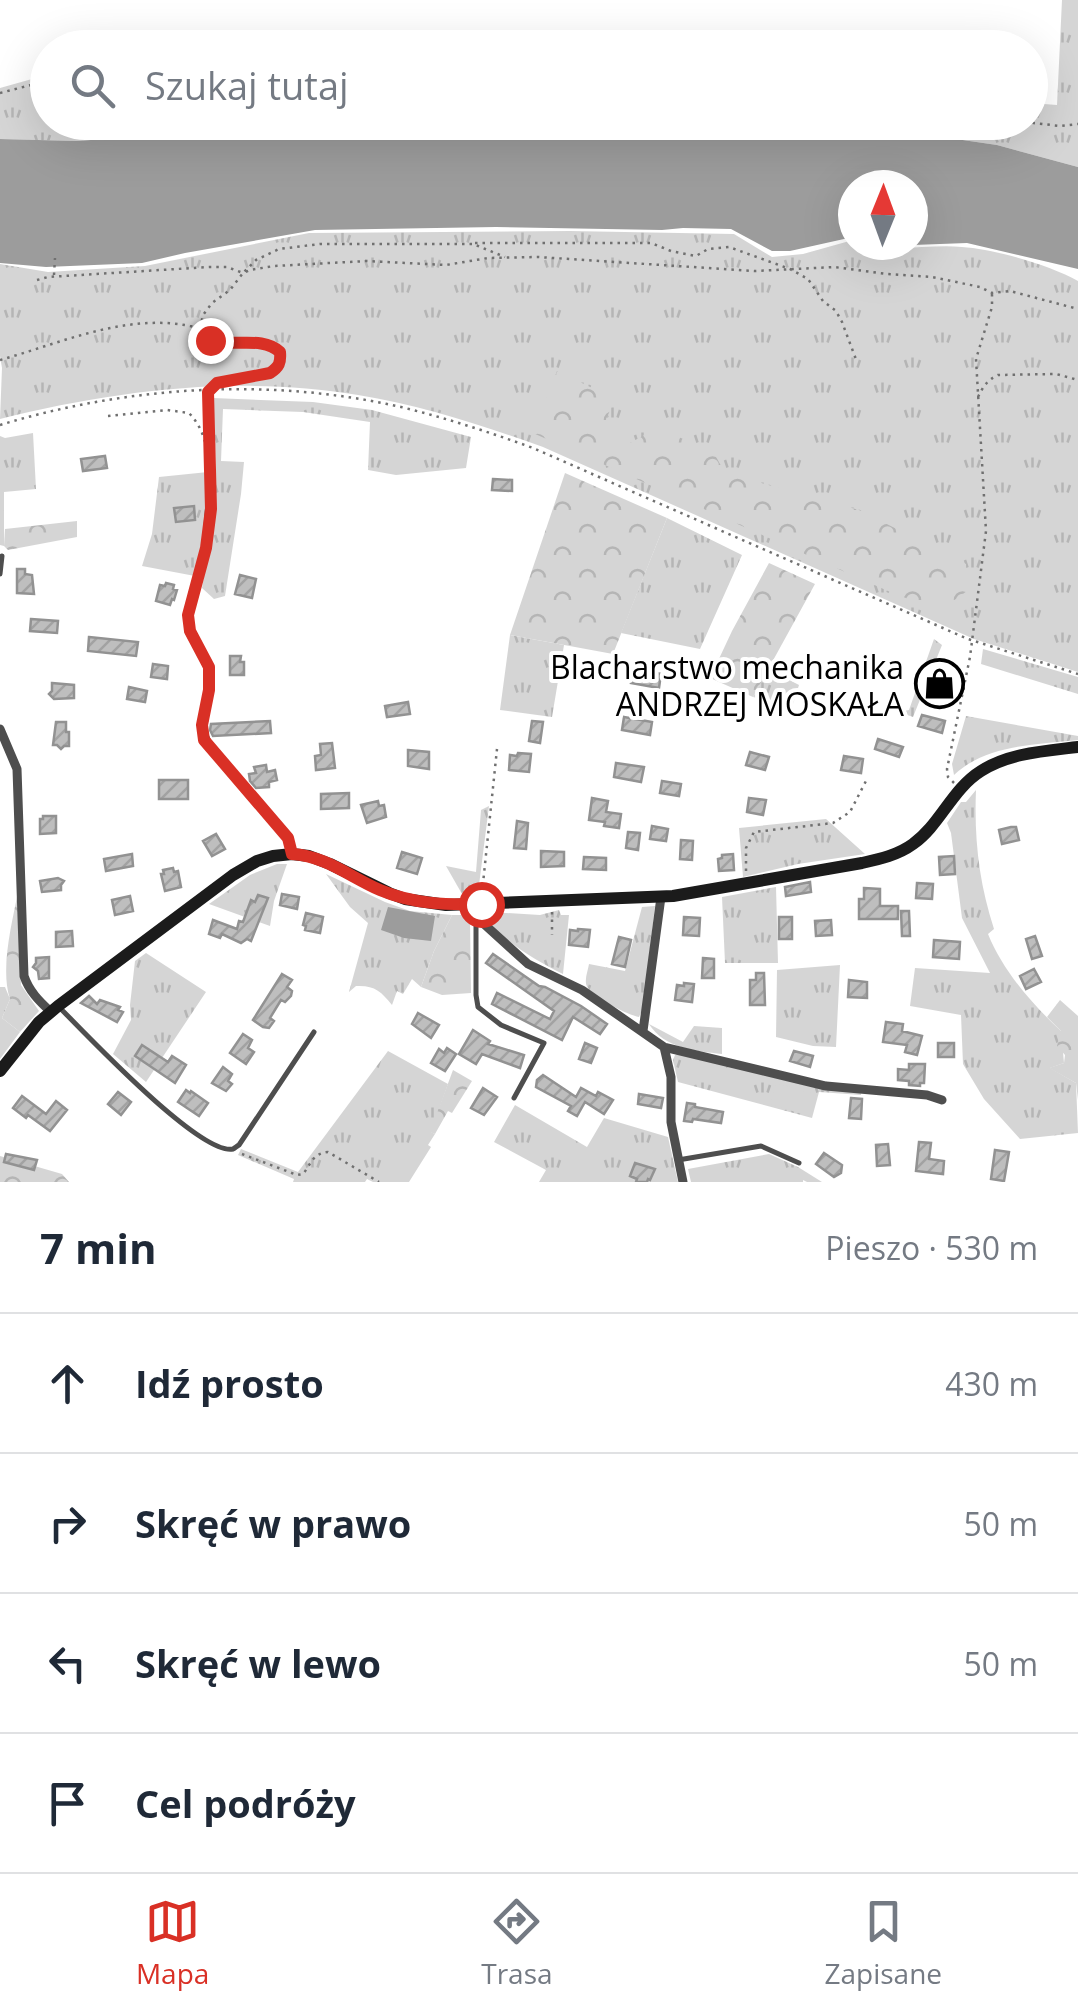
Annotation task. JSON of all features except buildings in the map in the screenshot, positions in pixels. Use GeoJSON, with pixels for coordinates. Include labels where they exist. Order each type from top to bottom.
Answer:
{"type":"FeatureCollection","features":[{"type":"Feature","properties":{"kind":"street"},"geometry":{"type":"LineString","coordinates":[[211,491],[206,548],[188,615],[190,631],[209,667],[202,734],[288,838],[292,854]]}},
{"type":"Feature","properties":{"kind":"street"},"geometry":{"type":"LineString","coordinates":[[0,730],[18,769],[24,976],[37,999],[54,1009]]}},
{"type":"Feature","properties":{"kind":"street"},"geometry":{"type":"LineString","coordinates":[[0,1071],[54,1009],[232,875],[266,857],[292,854],[323,861],[405,899],[478,910],[661,897],[862,863],[904,850],[923,836],[960,789],[982,770],[1037,752],[1078,748]]}},
{"type":"Feature","properties":{"kind":"street"},"geometry":{"type":"LineString","coordinates":[[643,1031],[661,897]]}},
{"type":"Feature","properties":{"kind":"street"},"geometry":{"type":"LineString","coordinates":[[478,910],[528,964],[582,990],[664,1047],[826,1086],[927,1094],[942,1100]]}},
{"type":"Feature","properties":{"kind":"street"},"geometry":{"type":"LineString","coordinates":[[664,1047],[671,1077],[671,1122],[683,1182]]}},
{"type":"Feature","properties":{"kind":"lane"},"geometry":{"type":"LineString","coordinates":[[0,574],[2,556]]}},
{"type":"Feature","properties":{"kind":"lane"},"geometry":{"type":"LineString","coordinates":[[478,910],[478,1008],[501,1025],[544,1044],[514,1098]]}},
{"type":"Feature","properties":{"kind":"lane"},"geometry":{"type":"LineString","coordinates":[[54,1009],[158,1104],[197,1133],[232,1149],[240,1145],[314,1032]]}},
{"type":"Feature","properties":{"kind":"lane"},"geometry":{"type":"LineString","coordinates":[[678,1160],[761,1146],[798,1163]]}},
{"type":"Feature","properties":{"kind":"path"},"geometry":{"type":"LineString","coordinates":[[0,93],[30,84]]}},
{"type":"Feature","properties":{"kind":"path"},"geometry":{"type":"LineString","coordinates":[[1048,125],[1078,124]]}},
{"type":"Feature","properties":{"kind":"path"},"geometry":{"type":"LineString","coordinates":[[200,328],[212,303],[230,290],[256,260],[279,250],[320,244],[651,243],[696,256],[720,246],[808,279],[836,311],[857,362]]}},
{"type":"Feature","properties":{"kind":"path"},"geometry":{"type":"LineString","coordinates":[[473,244],[507,258]]}},
{"type":"Feature","properties":{"kind":"path"},"geometry":{"type":"LineString","coordinates":[[36,280],[133,270],[226,267],[243,273],[274,266],[367,261],[446,266],[488,258],[538,257],[754,271],[834,267],[932,277],[1078,310]]}},
{"type":"Feature","properties":{"kind":"path"},"geometry":{"type":"LineString","coordinates":[[54,277],[55,258]]}},
{"type":"Feature","properties":{"kind":"path"},"geometry":{"type":"LineString","coordinates":[[960,789],[948,777],[947,769],[964,693],[980,588],[986,512],[976,358],[992,306],[992,293]]}},
{"type":"Feature","properties":{"kind":"path"},"geometry":{"type":"LineString","coordinates":[[0,360],[130,323],[188,325],[200,328],[210,340],[222,344],[270,344],[280,352],[280,364],[270,373],[217,383],[209,390],[211,491]]}},
{"type":"Feature","properties":{"kind":"path"},"geometry":{"type":"LineString","coordinates":[[978,399],[982,387],[998,375],[1056,374],[1078,380]]}},
{"type":"Feature","properties":{"kind":"path"},"geometry":{"type":"LineString","coordinates":[[0,425],[83,403],[209,390],[332,395],[401,407],[473,426],[532,448],[972,640],[1078,674]]}},
{"type":"Feature","properties":{"kind":"path"},"geometry":{"type":"LineString","coordinates":[[108,416],[166,410],[189,412],[200,425],[208,452]]}},
{"type":"Feature","properties":{"kind":"path"},"geometry":{"type":"LineString","coordinates":[[478,910],[497,749]]}},
{"type":"Feature","properties":{"kind":"path"},"geometry":{"type":"LineString","coordinates":[[746,882],[746,848],[754,832],[834,822],[850,812],[868,778]]}},
{"type":"Feature","properties":{"kind":"path"},"geometry":{"type":"LineString","coordinates":[[552,910],[552,935]]}},
{"type":"Feature","properties":{"kind":"path"},"geometry":{"type":"LineString","coordinates":[[232,1149],[297,1175],[303,1174],[314,1157],[328,1152],[379,1182]]}},
{"type":"Feature","properties":{"kind":"green space"},"geometry":{"type":"Polygon","coordinates":[[[1062,0],[1078,0],[1078,167],[963,140],[1048,140],[1048,104],[1057,105],[1062,0]]]}},
{"type":"Feature","properties":{"kind":"green space"},"geometry":{"type":"Polygon","coordinates":[[[30,80],[30,140],[0,139],[0,88],[30,80]]]}},
{"type":"Feature","properties":{"kind":"green space"},"geometry":{"type":"Polygon","coordinates":[[[309,233],[734,234],[772,257],[838,244],[838,260],[928,260],[928,247],[946,246],[1022,259],[1078,281],[1078,672],[974,639],[543,447],[405,404],[313,389],[223,386],[133,393],[0,419],[0,264],[48,272],[145,266],[309,233]]]}},
{"type":"Feature","properties":{"kind":"green space"},"geometry":{"type":"Polygon","coordinates":[[[557,371],[615,399],[601,431],[628,444],[659,427],[715,455],[725,473],[859,510],[966,564],[967,591],[939,611],[533,433],[557,371]]]}},
{"type":"Feature","properties":{"kind":"green space"},"geometry":{"type":"Polygon","coordinates":[[[213,398],[313,402],[372,410],[471,437],[466,468],[396,475],[368,470],[370,422],[303,412],[223,409],[221,461],[244,462],[225,596],[214,599],[202,588],[213,524],[213,398]]]}},
{"type":"Feature","properties":{"kind":"green space"},"geometry":{"type":"Polygon","coordinates":[[[33,433],[36,489],[4,492],[4,546],[0,545],[0,436],[33,433]]]}},
{"type":"Feature","properties":{"kind":"green space"},"geometry":{"type":"Polygon","coordinates":[[[208,472],[208,509],[195,576],[142,566],[152,534],[159,477],[208,472]]]}},
{"type":"Feature","properties":{"kind":"green space"},"geometry":{"type":"Polygon","coordinates":[[[565,473],[667,518],[613,654],[510,635],[565,473]]]}},
{"type":"Feature","properties":{"kind":"green space"},"geometry":{"type":"Polygon","coordinates":[[[667,518],[742,555],[700,649],[621,633],[667,518]]]}},
{"type":"Feature","properties":{"kind":"green space"},"geometry":{"type":"Polygon","coordinates":[[[77,521],[77,537],[8,550],[4,546],[5,529],[77,521]]]}},
{"type":"Feature","properties":{"kind":"green space"},"geometry":{"type":"Polygon","coordinates":[[[769,563],[815,584],[753,697],[710,678],[769,563]]]}},
{"type":"Feature","properties":{"kind":"green space"},"geometry":{"type":"Polygon","coordinates":[[[510,635],[564,645],[552,717],[500,710],[510,635]]]}},
{"type":"Feature","properties":{"kind":"green space"},"geometry":{"type":"Polygon","coordinates":[[[934,639],[942,645],[913,717],[899,712],[909,710],[934,639]]]}},
{"type":"Feature","properties":{"kind":"green space"},"geometry":{"type":"Polygon","coordinates":[[[983,649],[1078,677],[1078,694],[981,664],[983,649]]]}},
{"type":"Feature","properties":{"kind":"green space"},"geometry":{"type":"Polygon","coordinates":[[[768,669],[799,685],[792,707],[753,697],[768,669]]]}},
{"type":"Feature","properties":{"kind":"green space"},"geometry":{"type":"Polygon","coordinates":[[[966,716],[1078,736],[1078,740],[996,752],[954,775],[952,764],[966,716]]]}},
{"type":"Feature","properties":{"kind":"green space"},"geometry":{"type":"Polygon","coordinates":[[[976,790],[979,861],[994,929],[988,934],[1019,986],[1061,1031],[1064,1063],[1050,1068],[1076,1083],[1078,1133],[1020,1139],[984,1099],[963,1064],[961,1015],[910,1006],[915,968],[990,973],[962,918],[947,823],[961,802],[966,802],[976,790]]]}},
{"type":"Feature","properties":{"kind":"green space"},"geometry":{"type":"Polygon","coordinates":[[[489,806],[478,893],[462,894],[446,866],[476,872],[481,810],[489,806]]]}},
{"type":"Feature","properties":{"kind":"green space"},"geometry":{"type":"Polygon","coordinates":[[[826,819],[865,854],[743,877],[739,828],[826,819]]]}},
{"type":"Feature","properties":{"kind":"green space"},"geometry":{"type":"Polygon","coordinates":[[[287,864],[270,926],[209,904],[250,875],[287,864]]]}},
{"type":"Feature","properties":{"kind":"green space"},"geometry":{"type":"Polygon","coordinates":[[[326,874],[410,911],[452,915],[421,987],[412,979],[403,994],[397,991],[392,1005],[372,988],[356,986],[349,992],[368,923],[350,907],[326,874]]]}},
{"type":"Feature","properties":{"kind":"green space"},"geometry":{"type":"Polygon","coordinates":[[[776,887],[778,963],[725,963],[722,897],[776,887]]]}},
{"type":"Feature","properties":{"kind":"green space"},"geometry":{"type":"Polygon","coordinates":[[[18,892],[21,985],[39,1011],[20,1032],[2,1018],[10,999],[7,960],[18,892]]]}},
{"type":"Feature","properties":{"kind":"green space"},"geometry":{"type":"Polygon","coordinates":[[[655,906],[639,1017],[591,992],[586,976],[589,964],[625,971],[642,907],[655,906]]]}},
{"type":"Feature","properties":{"kind":"green space"},"geometry":{"type":"Polygon","coordinates":[[[559,910],[561,915],[569,915],[563,974],[522,950],[486,920],[489,912],[540,915],[559,910]]]}},
{"type":"Feature","properties":{"kind":"green space"},"geometry":{"type":"Polygon","coordinates":[[[452,915],[464,915],[470,920],[471,993],[442,995],[421,987],[452,915]]]}},
{"type":"Feature","properties":{"kind":"green space"},"geometry":{"type":"Polygon","coordinates":[[[146,953],[206,992],[146,1082],[113,1054],[131,1020],[135,961],[146,953]]]}},
{"type":"Feature","properties":{"kind":"green space"},"geometry":{"type":"Polygon","coordinates":[[[840,965],[836,1047],[776,1037],[777,970],[840,965]]]}},
{"type":"Feature","properties":{"kind":"green space"},"geometry":{"type":"Polygon","coordinates":[[[0,987],[5,987],[10,999],[2,1018],[20,1032],[0,1059],[0,987]]]}},
{"type":"Feature","properties":{"kind":"green space"},"geometry":{"type":"Polygon","coordinates":[[[1060,1000],[1078,1016],[1078,1100],[1076,1083],[1049,1068],[1064,1063],[1065,1055],[1057,1046],[1061,1031],[1047,1017],[1060,1000]]]}},
{"type":"Feature","properties":{"kind":"green space"},"geometry":{"type":"Polygon","coordinates":[[[649,1024],[683,1042],[694,1026],[722,1028],[722,1054],[672,1043],[649,1024]]]}},
{"type":"Feature","properties":{"kind":"green space"},"geometry":{"type":"Polygon","coordinates":[[[388,1051],[448,1084],[431,1132],[435,1134],[428,1145],[431,1147],[409,1182],[293,1182],[294,1179],[238,1155],[241,1149],[298,1172],[388,1051]]]}},
{"type":"Feature","properties":{"kind":"green space"},"geometry":{"type":"Polygon","coordinates":[[[679,1053],[861,1091],[861,1095],[819,1092],[812,1118],[678,1082],[673,1060],[679,1053]]]}},
{"type":"Feature","properties":{"kind":"green space"},"geometry":{"type":"Polygon","coordinates":[[[453,1070],[472,1081],[435,1134],[430,1132],[453,1070]]]}},
{"type":"Feature","properties":{"kind":"green space"},"geometry":{"type":"Polygon","coordinates":[[[776,1083],[814,1094],[808,1116],[770,1104],[776,1083]]]}},
{"type":"Feature","properties":{"kind":"green space"},"geometry":{"type":"Polygon","coordinates":[[[515,1105],[587,1147],[604,1118],[668,1137],[678,1182],[539,1182],[546,1170],[494,1142],[515,1105]]]}},
{"type":"Feature","properties":{"kind":"green space"},"geometry":{"type":"Polygon","coordinates":[[[769,1154],[822,1182],[691,1182],[688,1169],[769,1154]]]}},
{"type":"Feature","properties":{"kind":"green space"},"geometry":{"type":"Polygon","coordinates":[[[0,1156],[62,1174],[69,1182],[0,1182],[0,1156]]]}},
{"type":"Feature","properties":{"kind":"shaded area"},"geometry":{"type":"Polygon","coordinates":[[[0,139],[963,140],[1078,167],[1078,269],[967,243],[928,244],[928,170],[838,170],[838,240],[790,251],[772,251],[731,229],[496,227],[315,230],[142,263],[46,267],[0,263],[0,139]]]}},
{"type":"Feature","properties":{"kind":"shaded area"},"geometry":{"type":"Polygon","coordinates":[[[388,907],[435,916],[431,941],[381,930],[388,907]]]}},
{"type":"Feature","properties":{"kind":"place","name":"Blacharstwo mechanika ANDRZEJ MOSKAŁA"},"geometry":{"type":"Point","coordinates":[939,684]}},
{"type":"Feature","properties":{"kind":"route"},"geometry":{"type":"LineString","coordinates":[[210,340],[222,344],[270,344],[281,358],[270,373],[226,380],[208,392],[211,509],[206,548],[188,615],[195,644],[209,667],[202,725],[204,740],[288,838],[292,854],[323,861],[405,899],[446,905],[481,904]]}}]}
